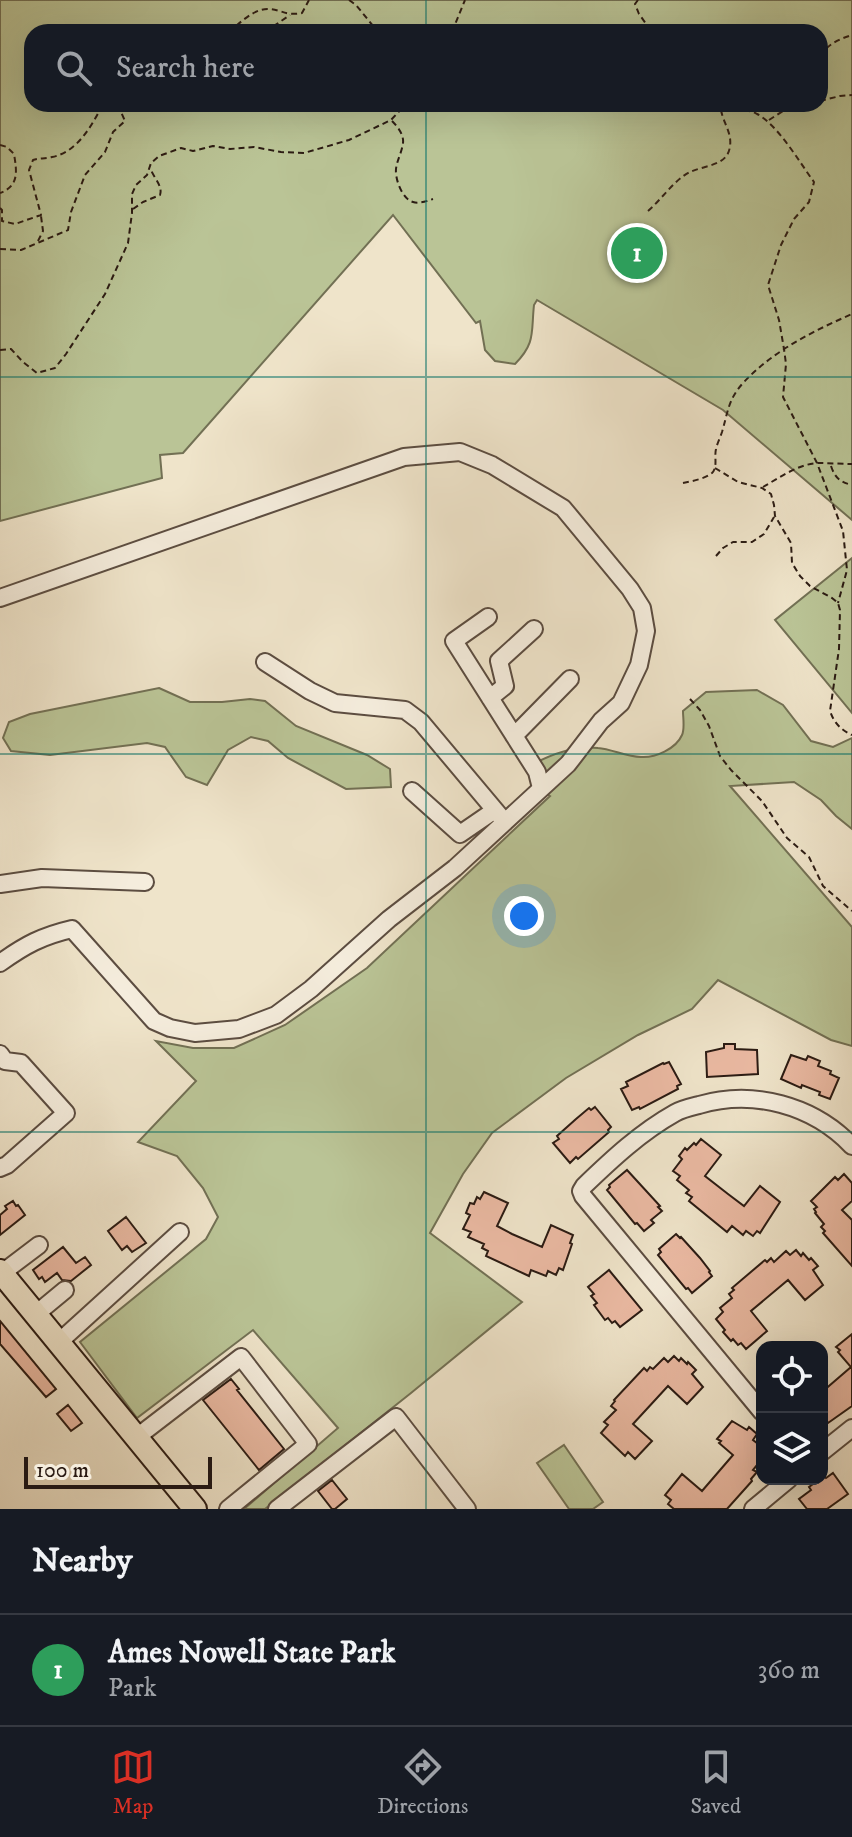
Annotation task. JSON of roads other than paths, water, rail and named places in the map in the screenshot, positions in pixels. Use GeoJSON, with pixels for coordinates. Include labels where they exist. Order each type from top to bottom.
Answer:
{"type":"FeatureCollection","features":[{"type":"Feature","properties":{"kind":"main road"},"geometry":{"type":"LineString","coordinates":[[1,1272],[195,1509]]}},
{"type":"Feature","properties":{"kind":"street"},"geometry":{"type":"LineString","coordinates":[[0,598],[404,457],[460,452],[492,465],[563,508],[630,589],[642,608],[646,631],[639,665],[621,703],[601,721],[568,764],[541,788],[500,816],[460,834],[412,791]]}},
{"type":"Feature","properties":{"kind":"street"},"geometry":{"type":"LineString","coordinates":[[488,617],[454,641],[537,772],[541,788]]}},
{"type":"Feature","properties":{"kind":"street"},"geometry":{"type":"LineString","coordinates":[[490,698],[505,686],[499,661],[534,629]]}},
{"type":"Feature","properties":{"kind":"street"},"geometry":{"type":"LineString","coordinates":[[265,662],[335,703],[405,710],[421,722],[500,816]]}},
{"type":"Feature","properties":{"kind":"street"},"geometry":{"type":"LineString","coordinates":[[514,736],[570,679]]}},
{"type":"Feature","properties":{"kind":"street"},"geometry":{"type":"LineString","coordinates":[[0,963],[25,945],[49,934],[72,929],[154,1021],[195,1033],[239,1029],[276,1015],[311,989],[389,919],[455,868],[500,816]]}},
{"type":"Feature","properties":{"kind":"street"},"geometry":{"type":"LineString","coordinates":[[0,884],[42,878],[145,882]]}},
{"type":"Feature","properties":{"kind":"street"},"geometry":{"type":"LineString","coordinates":[[0,1054],[5,1061],[21,1063],[66,1113],[0,1168]]}},
{"type":"Feature","properties":{"kind":"street"},"geometry":{"type":"LineString","coordinates":[[756,1405],[581,1191],[629,1144],[677,1112],[734,1098],[790,1106],[823,1122],[852,1146]]}},
{"type":"Feature","properties":{"kind":"street"},"geometry":{"type":"LineString","coordinates":[[59,1342],[180,1232]]}},
{"type":"Feature","properties":{"kind":"street"},"geometry":{"type":"LineString","coordinates":[[1,1272],[39,1245]]}},
{"type":"Feature","properties":{"kind":"street"},"geometry":{"type":"LineString","coordinates":[[36,1314],[65,1290]]}},
{"type":"Feature","properties":{"kind":"street"},"geometry":{"type":"LineString","coordinates":[[137,1437],[241,1357],[308,1444],[228,1509]]}},
{"type":"Feature","properties":{"kind":"street"},"geometry":{"type":"LineString","coordinates":[[277,1509],[396,1417],[467,1509]]}},
{"type":"Feature","properties":{"kind":"street"},"geometry":{"type":"LineString","coordinates":[[828,1447],[852,1428]]}},
{"type":"Feature","properties":{"kind":"street"},"geometry":{"type":"LineString","coordinates":[[753,1509],[782,1485]]}},
{"type":"Feature","properties":{"kind":"place","name":"Ames Nowell State Park"},"geometry":{"type":"Point","coordinates":[637,253]}}]}
